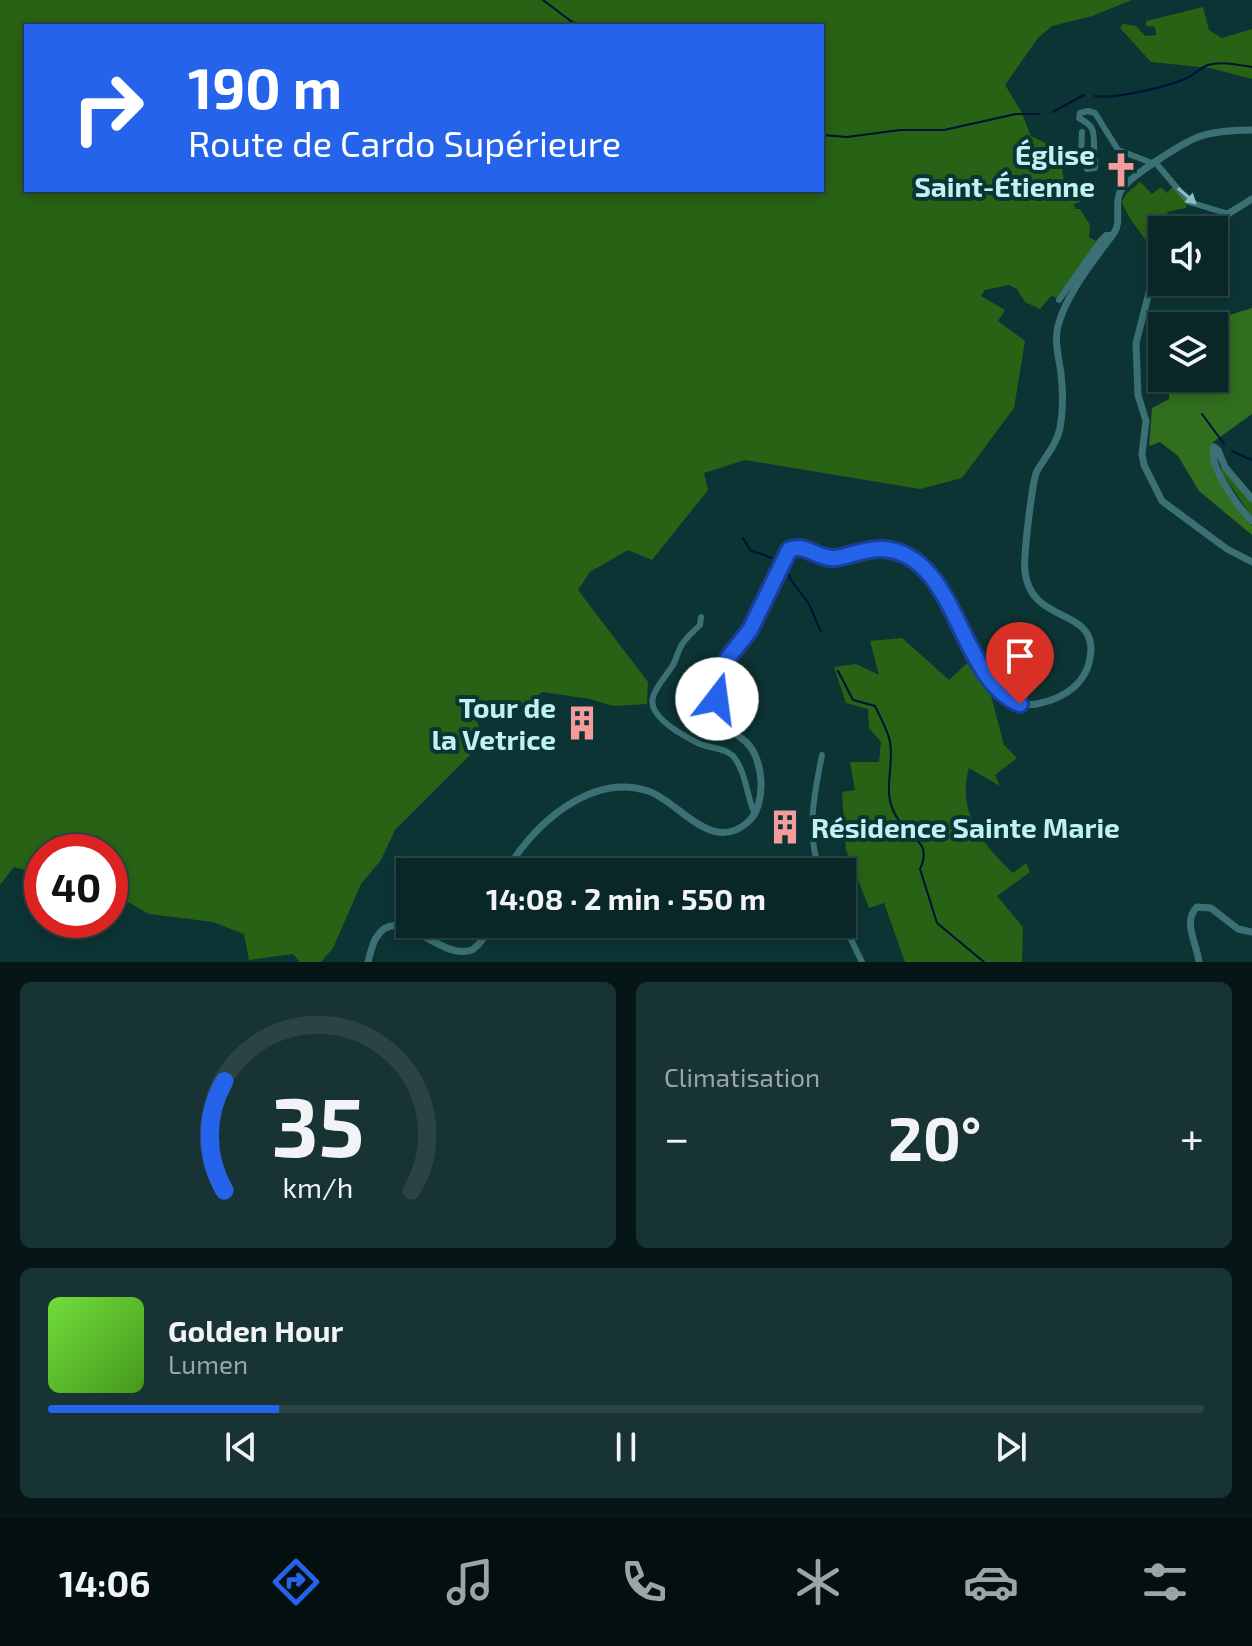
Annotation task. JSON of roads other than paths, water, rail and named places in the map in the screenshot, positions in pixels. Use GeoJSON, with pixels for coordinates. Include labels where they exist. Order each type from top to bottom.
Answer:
{"type":"FeatureCollection","features":[{"type":"Feature","properties":{"kind":"street"},"geometry":{"type":"LineString","coordinates":[[1082,132],[1081,155],[1087,169],[1095,168],[1097,164],[1095,132],[1093,127],[1079,118],[1083,111],[1095,113],[1116,149],[1154,162],[1189,202],[1229,214]]}},
{"type":"Feature","properties":{"kind":"street"},"geometry":{"type":"LineString","coordinates":[[515,858],[567,805],[603,790],[644,789],[659,795],[697,825],[712,830],[738,828],[755,814],[760,794],[755,754],[747,743],[724,727],[716,705],[722,671],[728,658],[750,630],[783,558],[792,547],[828,559],[881,548],[897,551],[915,560],[940,587],[981,663],[1012,700],[1031,705],[1042,703],[1077,686],[1085,678],[1089,667],[1091,645],[1088,635],[1075,621],[1035,599],[1027,586],[1024,569],[1033,482],[1059,433],[1062,419],[1062,377],[1056,343],[1058,325],[1075,290],[1117,228],[1120,192],[1154,162],[1197,138],[1252,130]]}},
{"type":"Feature","properties":{"kind":"street"},"geometry":{"type":"LineString","coordinates":[[1222,216],[1252,199]]}},
{"type":"Feature","properties":{"kind":"street"},"geometry":{"type":"LineString","coordinates":[[1059,300],[1100,241],[1106,235],[1112,235]]}},
{"type":"Feature","properties":{"kind":"street"},"geometry":{"type":"LineString","coordinates":[[1148,296],[1135,351],[1138,395],[1146,421],[1142,454],[1144,465],[1162,501],[1227,549],[1252,562]]}},
{"type":"Feature","properties":{"kind":"street"},"geometry":{"type":"LineString","coordinates":[[1252,499],[1225,467],[1214,447],[1212,455],[1220,476],[1252,521]]}},
{"type":"Feature","properties":{"kind":"street"},"geometry":{"type":"LineString","coordinates":[[701,617],[700,625],[685,639],[653,697],[653,706],[656,713],[677,731],[732,756],[741,771],[755,814]]}},
{"type":"Feature","properties":{"kind":"street"},"geometry":{"type":"LineString","coordinates":[[816,858],[811,840],[812,810],[822,755]]}},
{"type":"Feature","properties":{"kind":"street"},"geometry":{"type":"LineString","coordinates":[[1199,962],[1190,919],[1197,907],[1211,908],[1238,929],[1252,932]]}},
{"type":"Feature","properties":{"kind":"street"},"geometry":{"type":"LineString","coordinates":[[368,962],[376,937],[384,930],[396,927]]}},
{"type":"Feature","properties":{"kind":"street"},"geometry":{"type":"LineString","coordinates":[[420,938],[438,951],[460,956],[484,938]]}},
{"type":"Feature","properties":{"kind":"street"},"geometry":{"type":"LineString","coordinates":[[850,938],[862,962]]}},
{"type":"Feature","properties":{"kind":"waterway"},"geometry":{"type":"LineString","coordinates":[[543,0],[572,22],[580,24]]}},
{"type":"Feature","properties":{"kind":"waterway"},"geometry":{"type":"LineString","coordinates":[[1095,96],[1127,94],[1168,85],[1213,64],[1252,67]]}},
{"type":"Feature","properties":{"kind":"waterway"},"geometry":{"type":"LineString","coordinates":[[1053,112],[1084,95]]}},
{"type":"Feature","properties":{"kind":"waterway"},"geometry":{"type":"LineString","coordinates":[[824,135],[847,137],[900,130],[944,130],[1016,114],[1039,114]]}},
{"type":"Feature","properties":{"kind":"waterway"},"geometry":{"type":"LineString","coordinates":[[1202,414],[1224,444]]}},
{"type":"Feature","properties":{"kind":"waterway"},"geometry":{"type":"LineString","coordinates":[[1232,451],[1252,460]]}},
{"type":"Feature","properties":{"kind":"waterway"},"geometry":{"type":"LineString","coordinates":[[743,538],[750,550],[772,558]]}},
{"type":"Feature","properties":{"kind":"waterway"},"geometry":{"type":"LineString","coordinates":[[786,567],[791,580],[809,604],[821,632]]}},
{"type":"Feature","properties":{"kind":"waterway"},"geometry":{"type":"LineString","coordinates":[[838,671],[853,700],[875,706],[888,733],[891,753],[890,802],[900,822],[922,847],[924,853],[920,869],[937,923],[984,962]]}},
{"type":"Feature","properties":{"kind":"place","name":"Église Saint-Étienne"},"geometry":{"type":"Point","coordinates":[1121,170]}},
{"type":"Feature","properties":{"kind":"place","name":"Tour de la Vetrice"},"geometry":{"type":"Point","coordinates":[582,723]}},
{"type":"Feature","properties":{"kind":"place","name":"Résidence Sainte Marie"},"geometry":{"type":"Point","coordinates":[785,827]}}]}
